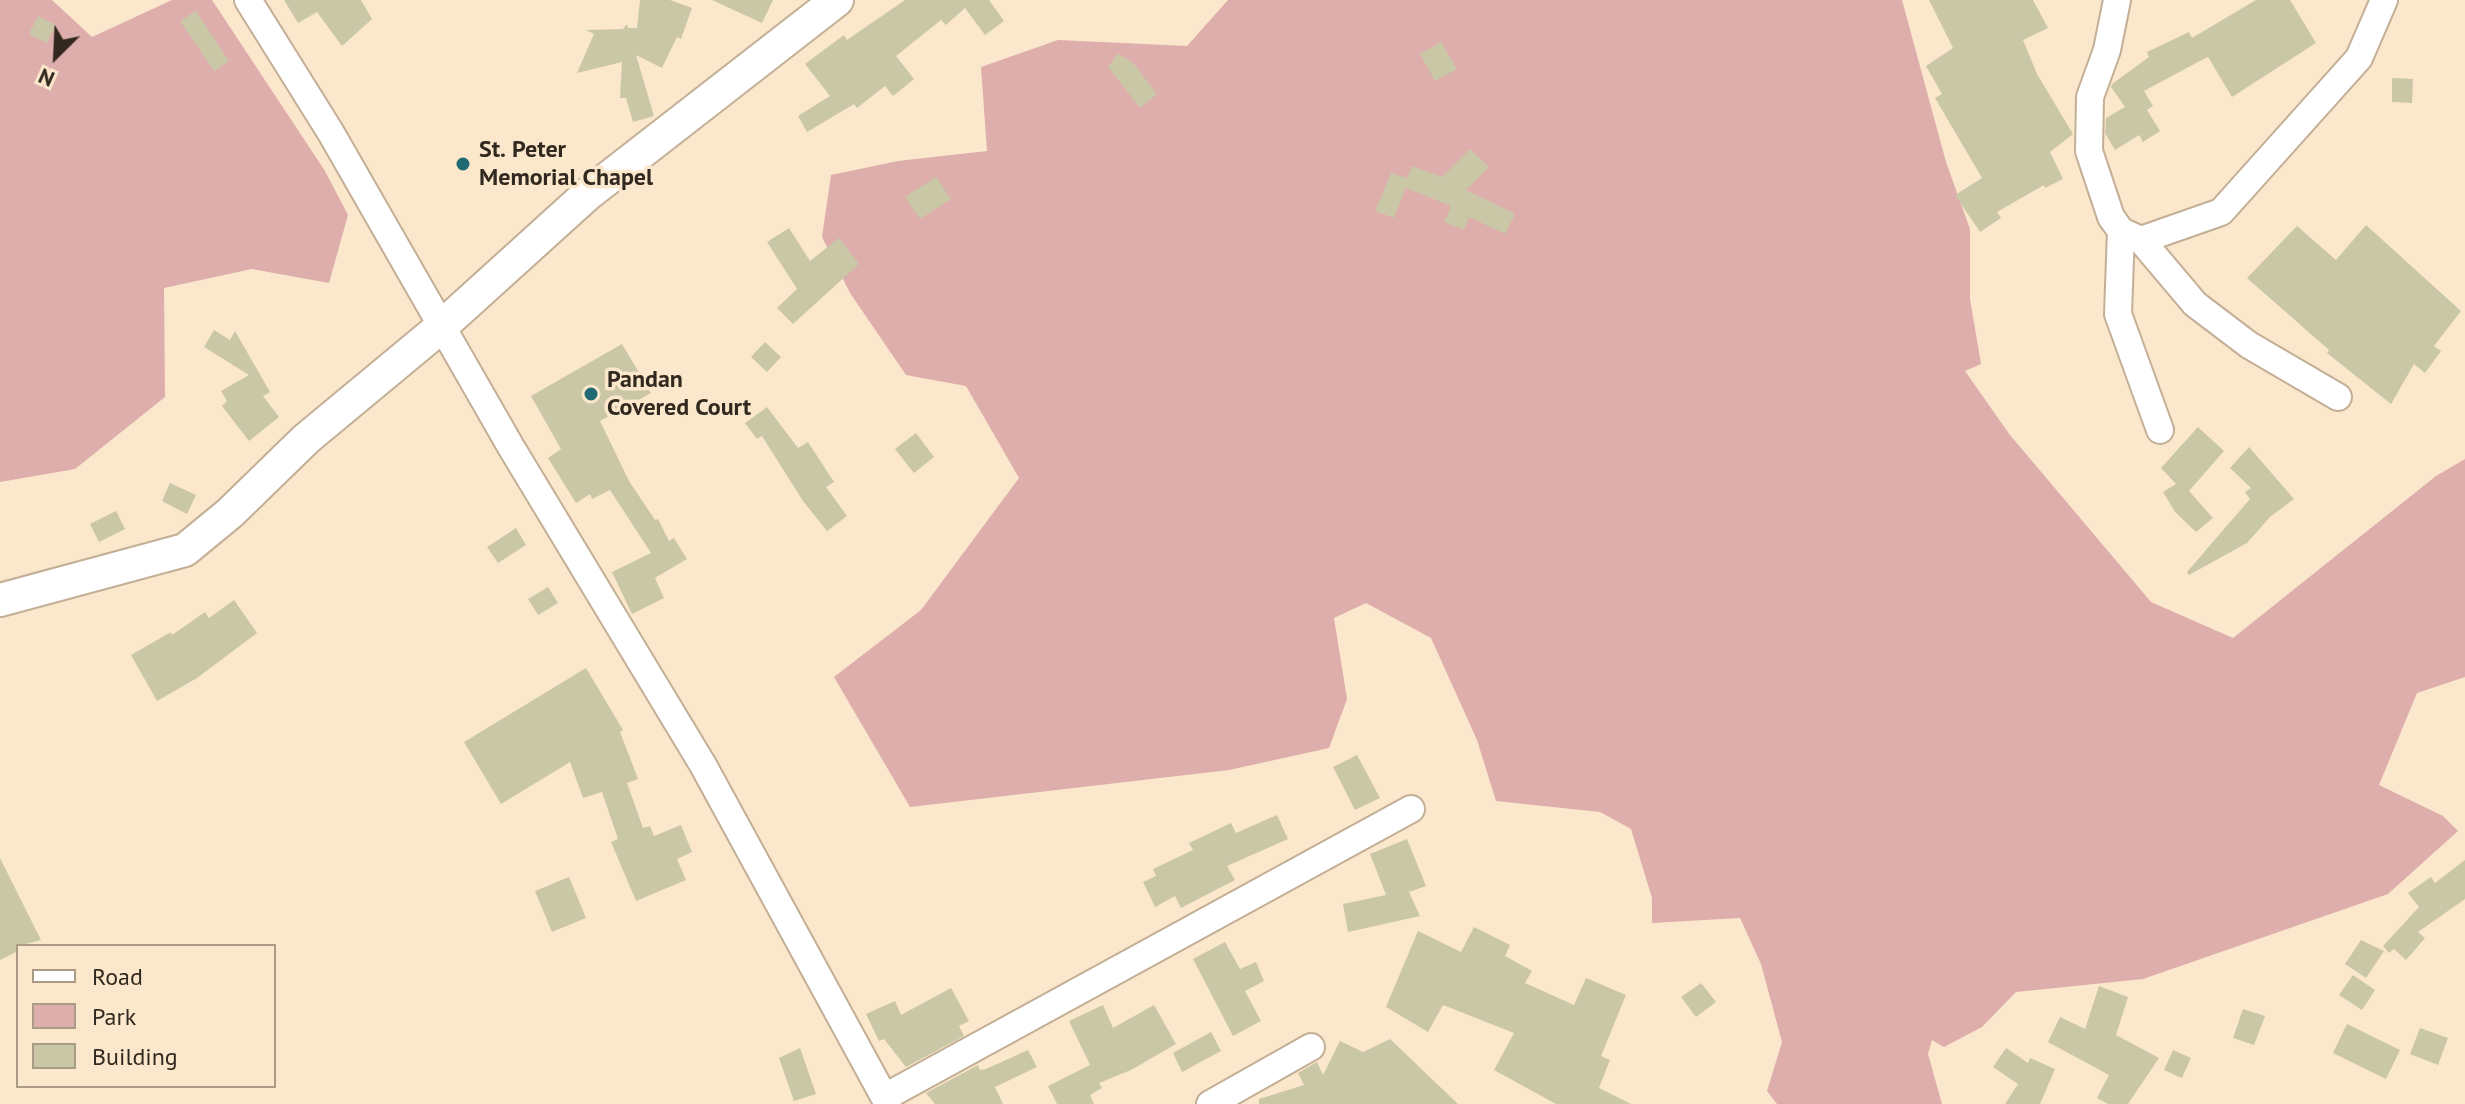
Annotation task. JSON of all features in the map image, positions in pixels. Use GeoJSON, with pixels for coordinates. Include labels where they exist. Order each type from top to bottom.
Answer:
{"type":"FeatureCollection","features":[{"type":"Feature","properties":{"kind":"main road"},"geometry":{"type":"LineString","coordinates":[[0,600],[185,550],[230,513],[306,439],[441,327],[589,193],[837,0]]}},
{"type":"Feature","properties":{"kind":"street"},"geometry":{"type":"LineString","coordinates":[[248,0],[331,133],[441,327],[703,765],[887,1100],[1411,809]]}},
{"type":"Feature","properties":{"kind":"street"},"geometry":{"type":"LineString","coordinates":[[2117,0],[2107,50],[2090,97],[2089,151],[2111,217],[2195,304],[2249,345],[2338,397]]}},
{"type":"Feature","properties":{"kind":"street"},"geometry":{"type":"LineString","coordinates":[[2131,236],[2221,212],[2282,148],[2359,58],[2384,0]]}},
{"type":"Feature","properties":{"kind":"street"},"geometry":{"type":"LineString","coordinates":[[2131,236],[2118,314],[2160,430]]}},
{"type":"Feature","properties":{"kind":"street"},"geometry":{"type":"LineString","coordinates":[[1210,1104],[1311,1047]]}},
{"type":"Feature","properties":{"kind":"green space"},"geometry":{"type":"Polygon","coordinates":[[[0,0],[52,0],[92,37],[172,0],[212,0],[325,171],[348,215],[329,283],[252,269],[164,288],[165,397],[75,469],[0,482],[0,0]]]}},
{"type":"Feature","properties":{"kind":"green space"},"geometry":{"type":"Polygon","coordinates":[[[1228,0],[1902,0],[1946,162],[1970,229],[1970,299],[1981,364],[1965,371],[2010,435],[2151,602],[2233,638],[2436,476],[2465,459],[2465,677],[2417,693],[2379,785],[2443,816],[2458,831],[2388,894],[2143,979],[2016,992],[1982,1027],[1944,1047],[1932,1040],[1928,1054],[1942,1104],[1777,1104],[1767,1091],[1782,1042],[1761,964],[1740,918],[1652,923],[1652,898],[1631,829],[1600,812],[1496,801],[1477,740],[1431,638],[1366,603],[1334,618],[1347,699],[1329,748],[1229,770],[910,807],[834,677],[921,610],[1019,478],[966,386],[906,375],[850,293],[822,237],[831,175],[898,161],[987,151],[981,67],[1058,40],[1187,46],[1228,0]]]}},
{"type":"Feature","properties":{"kind":"building"},"geometry":{"type":"Polygon","coordinates":[[[284,0],[361,0],[372,19],[342,46],[317,12],[298,23],[284,0]]]}},
{"type":"Feature","properties":{"kind":"building"},"geometry":{"type":"Polygon","coordinates":[[[640,0],[670,0],[692,8],[681,39],[677,37],[662,68],[636,55],[654,116],[633,122],[626,98],[620,98],[622,62],[577,73],[594,34],[586,30],[623,29],[627,24],[628,28],[637,28],[640,0]]]}},
{"type":"Feature","properties":{"kind":"building"},"geometry":{"type":"Polygon","coordinates":[[[712,0],[773,0],[762,23],[712,0]]]}},
{"type":"Feature","properties":{"kind":"building"},"geometry":{"type":"Polygon","coordinates":[[[905,0],[989,0],[1004,21],[985,35],[965,8],[946,25],[941,20],[896,56],[914,79],[893,96],[885,86],[857,108],[854,104],[807,132],[798,116],[830,96],[805,64],[844,35],[847,40],[905,0]]]}},
{"type":"Feature","properties":{"kind":"building"},"geometry":{"type":"Polygon","coordinates":[[[1929,0],[2033,0],[2048,28],[2023,40],[2037,74],[2073,134],[2050,152],[2063,179],[2045,188],[2044,185],[1997,212],[2001,218],[1980,232],[1955,195],[1982,178],[1935,98],[1942,94],[1926,66],[1953,48],[1929,0]]]}},
{"type":"Feature","properties":{"kind":"building"},"geometry":{"type":"Polygon","coordinates":[[[2256,0],[2290,0],[2316,43],[2232,97],[2208,57],[2196,63],[2144,91],[2153,106],[2147,110],[2160,131],[2143,142],[2139,135],[2115,150],[2105,133],[2106,118],[2125,107],[2112,84],[2149,57],[2147,52],[2189,32],[2192,38],[2256,0]]]}},
{"type":"Feature","properties":{"kind":"building"},"geometry":{"type":"Polygon","coordinates":[[[196,11],[229,61],[214,71],[180,21],[196,11]]]}},
{"type":"Feature","properties":{"kind":"building"},"geometry":{"type":"Polygon","coordinates":[[[38,16],[56,25],[47,43],[29,34],[38,16]]]}},
{"type":"Feature","properties":{"kind":"building"},"geometry":{"type":"Polygon","coordinates":[[[1441,42],[1457,69],[1435,81],[1420,54],[1441,42]]]}},
{"type":"Feature","properties":{"kind":"building"},"geometry":{"type":"Polygon","coordinates":[[[1118,53],[1134,64],[1157,94],[1140,108],[1108,67],[1118,53]]]}},
{"type":"Feature","properties":{"kind":"building"},"geometry":{"type":"Polygon","coordinates":[[[2392,78],[2413,79],[2412,103],[2392,102],[2392,78]]]}},
{"type":"Feature","properties":{"kind":"building"},"geometry":{"type":"Polygon","coordinates":[[[1470,149],[1489,167],[1466,190],[1515,214],[1505,234],[1469,217],[1464,230],[1444,222],[1451,206],[1406,188],[1394,218],[1375,211],[1391,173],[1407,178],[1412,166],[1442,177],[1470,149]]]}},
{"type":"Feature","properties":{"kind":"building"},"geometry":{"type":"Polygon","coordinates":[[[936,177],[951,199],[920,219],[905,197],[936,177]]]}},
{"type":"Feature","properties":{"kind":"building"},"geometry":{"type":"Polygon","coordinates":[[[2366,225],[2461,311],[2434,346],[2441,351],[2425,373],[2414,364],[2391,404],[2327,353],[2329,350],[2247,278],[2297,226],[2336,260],[2366,225]]]}},
{"type":"Feature","properties":{"kind":"building"},"geometry":{"type":"Polygon","coordinates":[[[789,228],[810,261],[839,238],[859,264],[793,324],[777,308],[797,289],[767,242],[789,228]]]}},
{"type":"Feature","properties":{"kind":"building"},"geometry":{"type":"Polygon","coordinates":[[[214,330],[230,340],[235,331],[270,392],[263,396],[279,417],[249,441],[222,406],[227,401],[221,391],[249,375],[204,347],[214,330]]]}},
{"type":"Feature","properties":{"kind":"building"},"geometry":{"type":"Polygon","coordinates":[[[765,342],[781,357],[767,372],[751,357],[765,342]]]}},
{"type":"Feature","properties":{"kind":"building"},"geometry":{"type":"Polygon","coordinates":[[[622,344],[651,393],[600,421],[629,481],[655,520],[658,519],[669,541],[674,538],[687,559],[655,578],[664,598],[632,614],[612,572],[651,553],[610,490],[592,499],[590,494],[576,503],[548,458],[561,449],[531,396],[622,344]]]}},
{"type":"Feature","properties":{"kind":"building"},"geometry":{"type":"Polygon","coordinates":[[[767,407],[798,448],[808,442],[834,482],[826,487],[847,516],[827,531],[803,501],[762,436],[757,439],[745,423],[767,407]]]}},
{"type":"Feature","properties":{"kind":"building"},"geometry":{"type":"Polygon","coordinates":[[[2198,427],[2224,451],[2189,491],[2213,518],[2196,532],[2175,512],[2163,492],[2176,484],[2161,468],[2198,427]]]}},
{"type":"Feature","properties":{"kind":"building"},"geometry":{"type":"Polygon","coordinates":[[[916,433],[934,457],[914,473],[895,449],[916,433]]]}},
{"type":"Feature","properties":{"kind":"building"},"geometry":{"type":"Polygon","coordinates":[[[2249,447],[2294,499],[2270,517],[2247,543],[2189,575],[2187,572],[2250,499],[2245,492],[2251,488],[2230,468],[2249,447]]]}},
{"type":"Feature","properties":{"kind":"building"},"geometry":{"type":"Polygon","coordinates":[[[170,483],[196,495],[187,514],[162,501],[170,483]]]}},
{"type":"Feature","properties":{"kind":"building"},"geometry":{"type":"Polygon","coordinates":[[[116,511],[125,529],[99,542],[90,524],[116,511]]]}},
{"type":"Feature","properties":{"kind":"building"},"geometry":{"type":"Polygon","coordinates":[[[516,528],[526,545],[498,563],[487,547],[516,528]]]}},
{"type":"Feature","properties":{"kind":"building"},"geometry":{"type":"Polygon","coordinates":[[[548,587],[558,603],[538,615],[528,599],[548,587]]]}},
{"type":"Feature","properties":{"kind":"building"},"geometry":{"type":"Polygon","coordinates":[[[234,600],[257,633],[197,678],[157,701],[131,655],[171,632],[172,635],[205,612],[209,618],[234,600]]]}},
{"type":"Feature","properties":{"kind":"building"},"geometry":{"type":"Polygon","coordinates":[[[586,668],[623,730],[620,732],[638,779],[627,783],[643,828],[650,826],[654,836],[681,825],[692,852],[677,859],[686,880],[636,901],[611,842],[618,839],[602,792],[583,798],[570,762],[501,804],[464,742],[586,668]]]}},
{"type":"Feature","properties":{"kind":"building"},"geometry":{"type":"Polygon","coordinates":[[[1357,755],[1380,798],[1355,810],[1333,767],[1357,755]]]}},
{"type":"Feature","properties":{"kind":"building"},"geometry":{"type":"Polygon","coordinates":[[[1277,815],[1288,839],[1227,866],[1235,880],[1181,908],[1175,896],[1155,907],[1143,882],[1156,876],[1153,869],[1193,850],[1189,843],[1231,823],[1236,833],[1277,815]]]}},
{"type":"Feature","properties":{"kind":"building"},"geometry":{"type":"Polygon","coordinates":[[[1407,839],[1426,886],[1409,892],[1420,916],[1348,932],[1343,904],[1386,895],[1370,854],[1407,839]]]}},
{"type":"Feature","properties":{"kind":"building"},"geometry":{"type":"Polygon","coordinates":[[[0,858],[41,940],[16,944],[16,952],[0,960],[0,858]]]}},
{"type":"Feature","properties":{"kind":"building"},"geometry":{"type":"Polygon","coordinates":[[[2465,860],[2465,899],[2418,932],[2425,938],[2406,960],[2394,949],[2389,953],[2383,946],[2419,907],[2408,893],[2431,877],[2435,883],[2465,860]]]}},
{"type":"Feature","properties":{"kind":"building"},"geometry":{"type":"Polygon","coordinates":[[[569,877],[586,918],[552,932],[535,891],[569,877]]]}},
{"type":"Feature","properties":{"kind":"building"},"geometry":{"type":"Polygon","coordinates":[[[1474,927],[1510,945],[1505,956],[1532,971],[1525,983],[1574,1005],[1586,978],[1626,995],[1601,1056],[1610,1060],[1599,1088],[1631,1104],[1556,1104],[1494,1070],[1514,1033],[1443,1005],[1428,1032],[1386,1007],[1418,931],[1461,952],[1474,927]]]}},
{"type":"Feature","properties":{"kind":"building"},"geometry":{"type":"Polygon","coordinates":[[[2361,940],[2384,951],[2366,978],[2345,964],[2361,940]]]}},
{"type":"Feature","properties":{"kind":"building"},"geometry":{"type":"Polygon","coordinates":[[[1225,942],[1240,969],[1256,962],[1264,981],[1245,991],[1261,1021],[1233,1036],[1193,959],[1225,942]]]}},
{"type":"Feature","properties":{"kind":"building"},"geometry":{"type":"Polygon","coordinates":[[[2353,975],[2375,990],[2362,1010],[2339,995],[2353,975]]]}},
{"type":"Feature","properties":{"kind":"building"},"geometry":{"type":"Polygon","coordinates":[[[1701,983],[1716,1002],[1696,1017],[1681,997],[1701,983]]]}},
{"type":"Feature","properties":{"kind":"building"},"geometry":{"type":"Polygon","coordinates":[[[2099,986],[2128,997],[2116,1035],[2159,1058],[2128,1104],[2108,1104],[2097,1098],[2109,1075],[2048,1042],[2060,1017],[2085,1029],[2099,986]]]}},
{"type":"Feature","properties":{"kind":"building"},"geometry":{"type":"Polygon","coordinates":[[[951,988],[969,1021],[959,1026],[964,1036],[906,1067],[884,1039],[879,1041],[866,1014],[895,1001],[901,1015],[951,988]]]}},
{"type":"Feature","properties":{"kind":"building"},"geometry":{"type":"Polygon","coordinates":[[[1103,1005],[1113,1028],[1154,1005],[1176,1044],[1131,1070],[1099,1083],[1102,1088],[1090,1095],[1094,1104],[1057,1104],[1048,1086],[1090,1065],[1069,1021],[1103,1005]]]}},
{"type":"Feature","properties":{"kind":"building"},"geometry":{"type":"Polygon","coordinates":[[[2243,1009],[2265,1016],[2254,1045],[2233,1038],[2243,1009]]]}},
{"type":"Feature","properties":{"kind":"building"},"geometry":{"type":"Polygon","coordinates":[[[2347,1024],[2400,1050],[2386,1079],[2333,1053],[2347,1024]]]}},
{"type":"Feature","properties":{"kind":"building"},"geometry":{"type":"Polygon","coordinates":[[[2420,1028],[2448,1038],[2438,1065],[2410,1054],[2420,1028]]]}},
{"type":"Feature","properties":{"kind":"building"},"geometry":{"type":"Polygon","coordinates":[[[1211,1032],[1221,1051],[1182,1072],[1173,1053],[1211,1032]]]}},
{"type":"Feature","properties":{"kind":"building"},"geometry":{"type":"Polygon","coordinates":[[[1390,1039],[1458,1104],[1259,1104],[1259,1099],[1304,1085],[1298,1073],[1317,1062],[1323,1075],[1340,1041],[1363,1052],[1390,1039]]]}},
{"type":"Feature","properties":{"kind":"building"},"geometry":{"type":"Polygon","coordinates":[[[800,1048],[816,1094],[794,1101],[779,1058],[800,1048]]]}},
{"type":"Feature","properties":{"kind":"building"},"geometry":{"type":"Polygon","coordinates":[[[2006,1048],[2028,1063],[2030,1058],[2055,1069],[2040,1104],[2005,1104],[2018,1084],[1993,1067],[2006,1048]]]}},
{"type":"Feature","properties":{"kind":"building"},"geometry":{"type":"Polygon","coordinates":[[[1028,1050],[1037,1067],[995,1087],[1003,1104],[935,1104],[926,1093],[978,1065],[980,1070],[986,1069],[1028,1050]]]}},
{"type":"Feature","properties":{"kind":"building"},"geometry":{"type":"Polygon","coordinates":[[[2173,1050],[2191,1058],[2182,1078],[2164,1070],[2173,1050]]]}},
{"type":"Feature","properties":{"kind":"place","name":"St. Peter Memorial Chapel"},"geometry":{"type":"Point","coordinates":[463,164]}},
{"type":"Feature","properties":{"kind":"place","name":"Pandan Covered Court"},"geometry":{"type":"Point","coordinates":[591,394]}}]}
